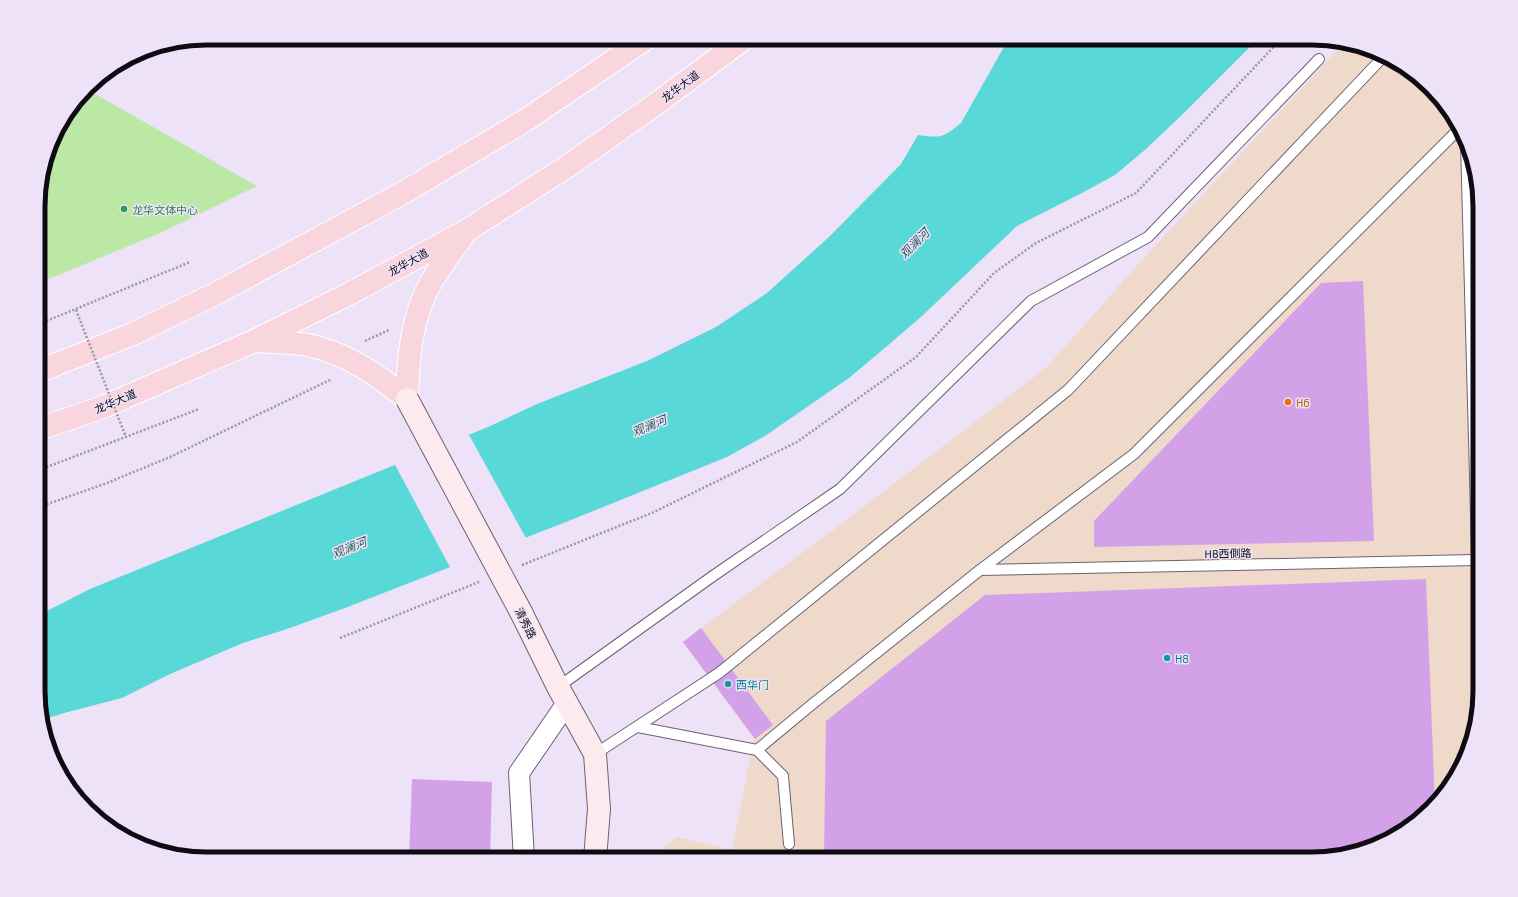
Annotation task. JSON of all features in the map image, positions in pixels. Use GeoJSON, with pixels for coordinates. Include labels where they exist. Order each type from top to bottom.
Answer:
{"type":"FeatureCollection","features":[{"type":"Feature","properties":{"kind":"main road"},"geometry":{"type":"LineString","coordinates":[[45,369],[132,334],[208,297],[395,198],[526,120],[637,45]]}},
{"type":"Feature","properties":{"kind":"main road","name":"龙华大道"},"geometry":{"type":"LineString","coordinates":[[45,428],[103,407],[254,341],[347,295],[466,231],[568,166],[736,45]]}},
{"type":"Feature","properties":{"kind":"main road"},"geometry":{"type":"LineString","coordinates":[[408,399],[409,356],[413,330],[421,304],[431,283],[466,231]]}},
{"type":"Feature","properties":{"kind":"main road"},"geometry":{"type":"LineString","coordinates":[[254,341],[282,342],[309,346],[332,353],[373,373],[408,399]]}},
{"type":"Feature","properties":{"kind":"street","name":"清秀路"},"geometry":{"type":"LineString","coordinates":[[408,399],[595,754],[599,809],[596,852]]}},
{"type":"Feature","properties":{"kind":"street"},"geometry":{"type":"LineString","coordinates":[[524,852],[519,773],[563,695]]}},
{"type":"Feature","properties":{"kind":"lane"},"geometry":{"type":"LineString","coordinates":[[563,695],[713,576],[840,489],[1031,301],[1148,237],[1319,59]]}},
{"type":"Feature","properties":{"kind":"lane"},"geometry":{"type":"LineString","coordinates":[[595,754],[719,673],[1068,390],[1380,60]]}},
{"type":"Feature","properties":{"kind":"lane"},"geometry":{"type":"LineString","coordinates":[[757,750],[980,570],[1134,454],[1455,134]]}},
{"type":"Feature","properties":{"kind":"lane"},"geometry":{"type":"LineString","coordinates":[[1467,162],[1473,342]]}},
{"type":"Feature","properties":{"kind":"lane","name":"H8西側路"},"geometry":{"type":"LineString","coordinates":[[980,570],[1473,560]]}},
{"type":"Feature","properties":{"kind":"lane"},"geometry":{"type":"LineString","coordinates":[[638,727],[757,750],[783,776],[789,844]]}},
{"type":"Feature","properties":{"kind":"path"},"geometry":{"type":"LineString","coordinates":[[515,568],[654,512],[797,442],[916,357],[994,272],[1036,243],[1136,193],[1275,45]]}},
{"type":"Feature","properties":{"kind":"path"},"geometry":{"type":"LineString","coordinates":[[45,322],[190,262]]}},
{"type":"Feature","properties":{"kind":"path"},"geometry":{"type":"LineString","coordinates":[[76,310],[126,437]]}},
{"type":"Feature","properties":{"kind":"path"},"geometry":{"type":"LineString","coordinates":[[362,342],[394,328]]}},
{"type":"Feature","properties":{"kind":"path"},"geometry":{"type":"LineString","coordinates":[[45,505],[107,483],[170,457],[332,379]]}},
{"type":"Feature","properties":{"kind":"path"},"geometry":{"type":"LineString","coordinates":[[45,468],[198,409]]}},
{"type":"Feature","properties":{"kind":"path"},"geometry":{"type":"LineString","coordinates":[[340,638],[486,579]]}},
{"type":"Feature","properties":{"kind":"shaded area"},"geometry":{"type":"Polygon","coordinates":[[[1340,47],[1373,57],[1401,72],[1426,92],[1446,117],[1461,145],[1468,165],[1473,196],[1473,701],[1468,732],[1461,752],[1440,789],[1426,805],[1410,819],[1383,835],[1353,847],[1322,852],[658,852],[676,837],[732,850],[754,739],[683,642],[1047,367],[1141,261],[1340,47]]]}},
{"type":"Feature","properties":{"kind":"shaded area","name":"龙华文体中心"},"geometry":{"type":"Polygon","coordinates":[[[92,92],[257,186],[160,233],[45,281],[45,196],[50,165],[57,145],[72,117],[92,92]]]}},
{"type":"Feature","properties":{"kind":"water","name":"观澜河"},"geometry":{"type":"Polygon","coordinates":[[[1005,45],[1252,45],[1146,149],[1115,175],[1017,226],[922,316],[849,378],[765,436],[727,457],[571,520],[345,608],[243,643],[170,674],[122,698],[47,718],[45,701],[45,612],[90,589],[488,427],[537,404],[647,361],[716,327],[767,293],[830,236],[901,164],[918,135],[941,136],[950,132],[961,123],[1005,45]]]}},
{"type":"Feature","properties":{"kind":"pier"},"geometry":{"type":"Polygon","coordinates":[[[468,433],[527,540],[451,569],[394,463],[468,433]]]}},
{"type":"Feature","properties":{"kind":"building","name":"H6"},"geometry":{"type":"Polygon","coordinates":[[[1363,281],[1374,541],[1094,547],[1094,521],[1321,283],[1363,281]]]}},
{"type":"Feature","properties":{"kind":"building","name":"H8"},"geometry":{"type":"Polygon","coordinates":[[[1426,579],[1435,795],[1410,819],[1383,835],[1353,847],[1333,851],[824,852],[826,721],[985,595],[1426,579]]]}},
{"type":"Feature","properties":{"kind":"building","name":"西华门"},"geometry":{"type":"Polygon","coordinates":[[[701,628],[773,725],[755,739],[683,642],[701,628]]]}},
{"type":"Feature","properties":{"kind":"building"},"geometry":{"type":"Polygon","coordinates":[[[412,779],[492,782],[490,852],[409,852],[412,779]]]}},
{"type":"Feature","properties":{"kind":"place","name":"龙华文体中心"},"geometry":{"type":"Point","coordinates":[124,209]}},
{"type":"Feature","properties":{"kind":"place","name":"H6"},"geometry":{"type":"Point","coordinates":[1288,402]}},
{"type":"Feature","properties":{"kind":"place","name":"H8"},"geometry":{"type":"Point","coordinates":[1167,658]}},
{"type":"Feature","properties":{"kind":"place","name":"西华门"},"geometry":{"type":"Point","coordinates":[728,684]}}]}
